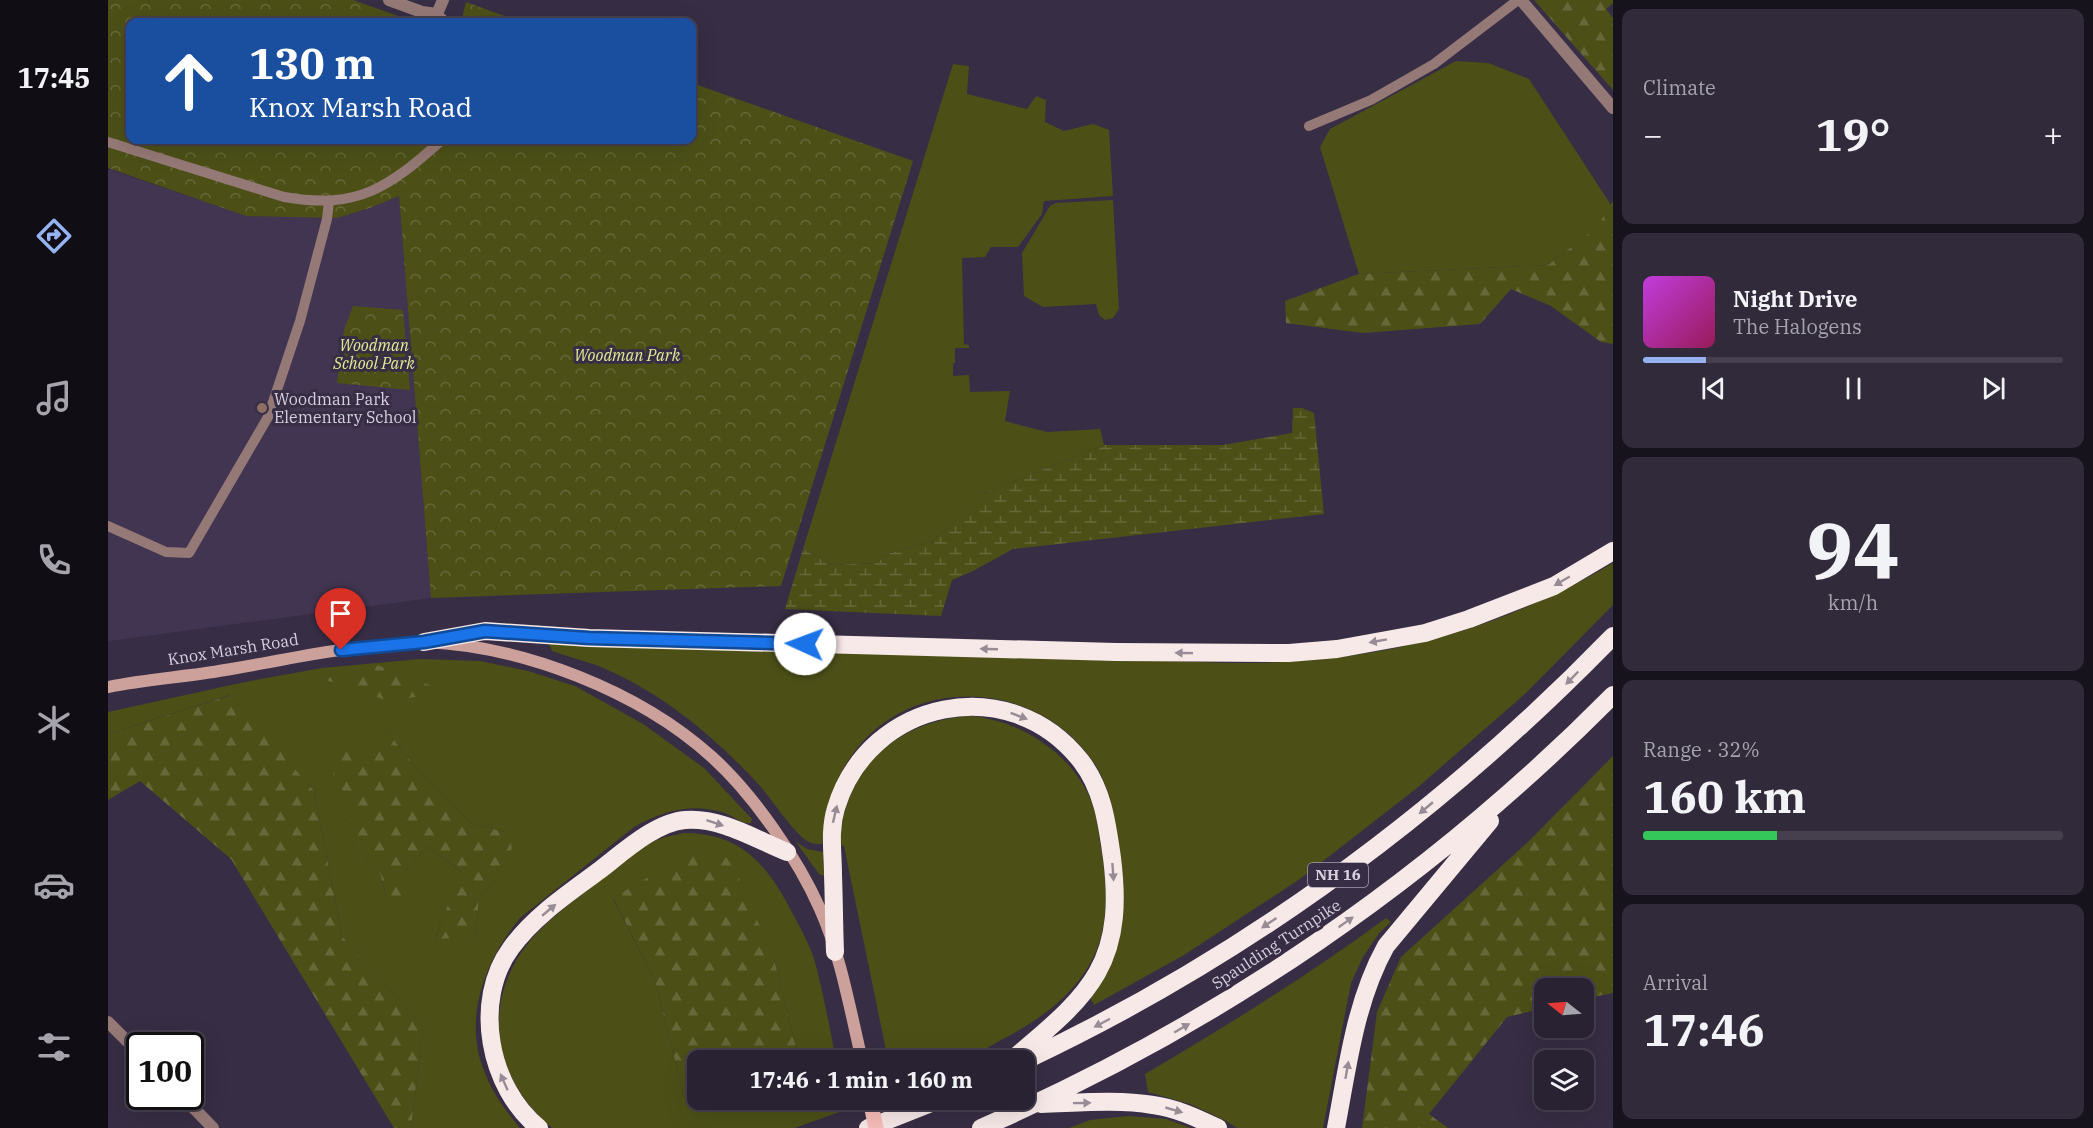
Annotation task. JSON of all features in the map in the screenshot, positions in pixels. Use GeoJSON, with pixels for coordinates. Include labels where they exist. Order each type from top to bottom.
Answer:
{"type":"FeatureCollection","features":[{"type":"Feature","properties":{"kind":"highway"},"geometry":{"type":"LineString","coordinates":[[424,642],[485,631],[625,639],[1116,652],[1289,653],[1337,648],[1425,633],[1458,623],[1554,586],[1613,551]]}},
{"type":"Feature","properties":{"kind":"highway","name":"Spaulding Turnpike"},"geometry":{"type":"LineString","coordinates":[[1035,1055],[1143,1001],[1200,968],[1324,886],[1407,823],[1462,777],[1564,687],[1613,636]]}},
{"type":"Feature","properties":{"kind":"highway","name":"Spaulding Turnpike"},"geometry":{"type":"LineString","coordinates":[[981,1128],[1037,1104],[1154,1044],[1296,957],[1390,891],[1450,844],[1521,784],[1613,695]]}},
{"type":"Feature","properties":{"kind":"highway"},"geometry":{"type":"LineString","coordinates":[[835,952],[832,829],[842,791],[862,758],[876,743],[908,721],[945,709],[965,706],[993,708],[1021,716],[1038,724],[1069,747],[1092,777],[1100,794],[1106,814],[1113,868],[1115,911],[1109,945],[1091,982],[1077,1000],[1023,1050]]}},
{"type":"Feature","properties":{"kind":"highway"},"geometry":{"type":"LineString","coordinates":[[1336,1128],[1361,1002],[1377,962],[1386,946],[1521,784]]}},
{"type":"Feature","properties":{"kind":"highway"},"geometry":{"type":"LineString","coordinates":[[540,1128],[529,1120],[508,1093],[497,1066],[491,1034],[490,1004],[496,976],[510,948],[532,924],[623,852],[653,831],[682,820],[709,819],[787,852]]}},
{"type":"Feature","properties":{"kind":"highway"},"geometry":{"type":"LineString","coordinates":[[1037,1104],[1153,1105],[1192,1116],[1218,1128]]}},
{"type":"Feature","properties":{"kind":"highway"},"geometry":{"type":"LineString","coordinates":[[868,1128],[914,1110]]}},
{"type":"Feature","properties":{"kind":"main road","name":"Knox Marsh Road"},"geometry":{"type":"LineString","coordinates":[[108,687],[363,646],[424,642],[478,648],[531,660],[620,695],[664,721],[711,756],[758,807],[820,909],[835,952],[860,1050]]}},
{"type":"Feature","properties":{"kind":"main road"},"geometry":{"type":"LineString","coordinates":[[872,1110],[876,1128]]}},
{"type":"Feature","properties":{"kind":"street"},"geometry":{"type":"LineString","coordinates":[[389,0],[442,18],[444,0]]}},
{"type":"Feature","properties":{"kind":"street"},"geometry":{"type":"LineString","coordinates":[[1519,0],[1613,108]]}},
{"type":"Feature","properties":{"kind":"street"},"geometry":{"type":"LineString","coordinates":[[108,1022],[126,1039]]}},
{"type":"Feature","properties":{"kind":"street"},"geometry":{"type":"LineString","coordinates":[[196,1110],[213,1128]]}},
{"type":"Feature","properties":{"kind":"lane"},"geometry":{"type":"LineString","coordinates":[[1309,126],[1371,100],[1434,64],[1519,0]]}},
{"type":"Feature","properties":{"kind":"lane"},"geometry":{"type":"LineString","coordinates":[[108,142],[284,197],[309,201],[349,199],[385,185],[402,174],[437,144]]}},
{"type":"Feature","properties":{"kind":"lane"},"geometry":{"type":"LineString","coordinates":[[108,526],[166,552],[189,553],[268,417],[300,321],[327,219],[329,201]]}},
{"type":"Feature","properties":{"kind":"shaded area","name":"Woodman Park Elementary School"},"geometry":{"type":"Polygon","coordinates":[[[108,169],[246,216],[337,218],[399,196],[431,598],[108,641],[108,169]]]}},
{"type":"Feature","properties":{"kind":"green space","name":"Woodman Park"},"geometry":{"type":"Polygon","coordinates":[[[108,0],[353,0],[404,18],[126,18],[126,144],[696,144],[696,84],[913,161],[781,586],[431,598],[399,196],[337,218],[246,216],[108,168],[108,0]]]}},
{"type":"Feature","properties":{"kind":"green space"},"geometry":{"type":"Polygon","coordinates":[[[1534,0],[1613,0],[1613,3],[1606,9],[1613,18],[1613,90],[1534,0]]]}},
{"type":"Feature","properties":{"kind":"green space"},"geometry":{"type":"Polygon","coordinates":[[[466,2],[510,18],[462,18],[466,2]]]}},
{"type":"Feature","properties":{"kind":"green space"},"geometry":{"type":"Polygon","coordinates":[[[1456,61],[1488,63],[1529,79],[1611,205],[1598,227],[1548,265],[1359,274],[1320,147],[1330,129],[1456,61]]]}},
{"type":"Feature","properties":{"kind":"green space"},"geometry":{"type":"Polygon","coordinates":[[[953,64],[969,66],[967,94],[1027,109],[1036,96],[1046,100],[1045,122],[1064,131],[1093,124],[1109,130],[1113,196],[1044,201],[1042,214],[1018,247],[991,247],[985,257],[962,258],[964,344],[969,345],[969,348],[955,348],[955,363],[953,363],[953,376],[969,375],[970,392],[1010,391],[1005,421],[1047,432],[1100,429],[1104,445],[987,492],[933,541],[887,554],[877,563],[832,565],[803,549],[953,64]]]}},
{"type":"Feature","properties":{"kind":"green space"},"geometry":{"type":"Polygon","coordinates":[[[1113,200],[1119,309],[1113,318],[1105,320],[1099,315],[1096,304],[1043,307],[1024,296],[1022,253],[1050,206],[1056,203],[1113,200]]]}},
{"type":"Feature","properties":{"kind":"green space"},"geometry":{"type":"Polygon","coordinates":[[[1613,201],[1613,344],[1601,342],[1551,306],[1511,289],[1480,324],[1363,333],[1286,323],[1285,301],[1359,274],[1548,265],[1597,227],[1613,201]]]}},
{"type":"Feature","properties":{"kind":"green space","name":"Woodman School Park"},"geometry":{"type":"Polygon","coordinates":[[[353,306],[403,310],[410,390],[337,383],[344,330],[353,306]]]}},
{"type":"Feature","properties":{"kind":"green space"},"geometry":{"type":"Polygon","coordinates":[[[1293,408],[1302,408],[1314,413],[1324,514],[1013,549],[952,580],[941,616],[785,609],[803,549],[832,565],[877,563],[887,554],[933,541],[987,492],[1104,445],[1223,445],[1292,433],[1293,408]]]}},
{"type":"Feature","properties":{"kind":"green space"},"geometry":{"type":"Polygon","coordinates":[[[1613,563],[1613,605],[1525,694],[1417,788],[1300,879],[1184,955],[1094,1005],[1090,997],[1116,942],[1122,916],[1123,888],[1116,827],[1109,796],[1096,766],[1073,738],[1045,717],[1013,703],[979,697],[944,698],[911,708],[881,725],[847,762],[831,795],[822,844],[814,844],[797,832],[761,787],[725,750],[685,717],[643,688],[620,676],[596,665],[552,651],[548,642],[1230,663],[1282,662],[1381,651],[1475,627],[1522,609],[1613,563]]]}},
{"type":"Feature","properties":{"kind":"green space"},"geometry":{"type":"Polygon","coordinates":[[[420,659],[480,661],[528,671],[575,686],[643,724],[704,768],[752,819],[751,823],[741,822],[725,813],[690,808],[645,821],[634,827],[520,918],[497,952],[487,972],[477,1012],[476,1032],[478,1053],[488,1081],[500,1102],[520,1128],[411,1128],[423,1027],[342,936],[314,791],[230,695],[108,734],[108,712],[322,668],[420,659]],[[386,730],[351,808],[351,842],[380,873],[387,899],[403,874],[427,846],[463,873],[436,938],[475,937],[479,899],[495,879],[508,833],[471,823],[420,773],[386,730]]]}},
{"type":"Feature","properties":{"kind":"green space"},"geometry":{"type":"Polygon","coordinates":[[[377,665],[448,692],[389,701],[323,679],[377,665]]]}},
{"type":"Feature","properties":{"kind":"green space"},"geometry":{"type":"Polygon","coordinates":[[[231,695],[314,791],[342,936],[423,1027],[411,1128],[394,1128],[231,859],[140,781],[108,800],[108,734],[231,695]]]}},
{"type":"Feature","properties":{"kind":"green space"},"geometry":{"type":"Polygon","coordinates":[[[970,716],[1009,725],[1045,744],[1075,773],[1086,790],[1095,814],[1106,893],[1102,931],[1094,956],[1067,994],[1044,1014],[984,1050],[886,1050],[844,846],[839,845],[843,818],[851,794],[863,773],[878,754],[897,739],[943,720],[970,716]]]}},
{"type":"Feature","properties":{"kind":"green space"},"geometry":{"type":"Polygon","coordinates":[[[386,730],[420,773],[471,823],[508,833],[512,848],[495,879],[479,899],[475,937],[436,939],[462,872],[427,846],[403,874],[405,898],[387,899],[380,873],[351,842],[351,808],[333,773],[345,746],[369,751],[386,730]]]}},
{"type":"Feature","properties":{"kind":"green space"},"geometry":{"type":"Polygon","coordinates":[[[1613,756],[1613,993],[1594,997],[1594,978],[1534,978],[1534,1011],[1507,1017],[1429,1114],[1448,1128],[1362,1128],[1377,1012],[1401,957],[1529,841],[1613,756]]]}},
{"type":"Feature","properties":{"kind":"green space"},"geometry":{"type":"Polygon","coordinates":[[[684,833],[723,839],[738,846],[764,868],[785,898],[812,953],[834,1050],[797,1050],[774,959],[694,850],[613,899],[655,980],[684,1097],[687,1097],[687,1110],[842,1111],[795,1128],[552,1128],[532,1108],[517,1087],[506,1064],[500,1040],[499,1015],[504,990],[514,965],[529,942],[559,913],[632,855],[664,838],[684,833]]]}},
{"type":"Feature","properties":{"kind":"green space"},"geometry":{"type":"Polygon","coordinates":[[[796,842],[807,849],[823,852],[824,876],[819,874],[796,842]]]}},
{"type":"Feature","properties":{"kind":"green space"},"geometry":{"type":"Polygon","coordinates":[[[694,850],[730,858],[774,959],[797,1050],[687,1050],[687,1097],[684,1097],[655,980],[613,898],[694,850]]]}},
{"type":"Feature","properties":{"kind":"green space"},"geometry":{"type":"Polygon","coordinates":[[[1386,918],[1391,922],[1380,932],[1363,957],[1351,983],[1323,1128],[1237,1128],[1190,1104],[1148,1092],[1145,1074],[1268,999],[1328,960],[1386,918]]]}},
{"type":"Feature","properties":{"kind":"green space"},"geometry":{"type":"Polygon","coordinates":[[[1128,1116],[1166,1119],[1191,1128],[1069,1128],[1090,1120],[1128,1116]]]}},
{"type":"Feature","properties":{"kind":"place","name":"Woodman Park Elementary School"},"geometry":{"type":"Point","coordinates":[262,408]}},
{"type":"Feature","properties":{"kind":"route"},"geometry":{"type":"LineString","coordinates":[[341,650],[363,646],[424,642],[485,631],[589,638],[805,644]]}}]}
